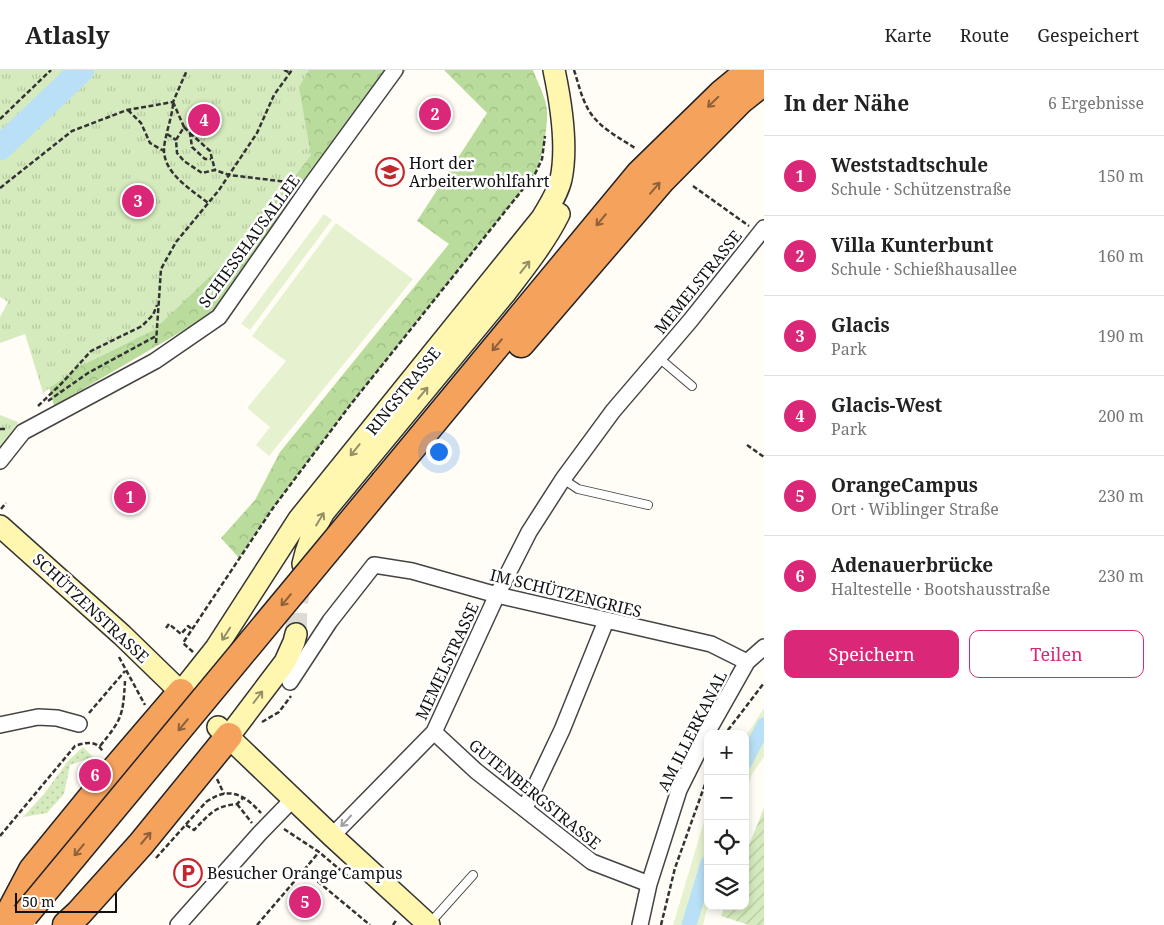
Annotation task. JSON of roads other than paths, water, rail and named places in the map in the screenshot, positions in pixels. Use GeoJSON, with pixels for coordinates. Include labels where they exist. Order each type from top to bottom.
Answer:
{"type":"FeatureCollection","features":[{"type":"Feature","properties":{"kind":"highway"},"geometry":{"type":"LineString","coordinates":[[21,922],[391,487],[639,174],[722,94],[750,70]]}},
{"type":"Feature","properties":{"kind":"highway"},"geometry":{"type":"LineString","coordinates":[[391,487],[468,406],[662,180],[740,101],[764,82]]}},
{"type":"Feature","properties":{"kind":"highway"},"geometry":{"type":"LineString","coordinates":[[21,922],[32,870],[103,783],[185,696]]}},
{"type":"Feature","properties":{"kind":"highway"},"geometry":{"type":"LineString","coordinates":[[66,925],[79,914],[146,838],[224,732]]}},
{"type":"Feature","properties":{"kind":"main road","name":"RINGSTRASSE"},"geometry":{"type":"LineString","coordinates":[[185,696],[299,519],[542,218],[561,180],[561,108],[554,70]]}},
{"type":"Feature","properties":{"kind":"main road","name":"RINGSTRASSE"},"geometry":{"type":"LineString","coordinates":[[303,564],[306,548],[313,530],[324,512],[506,292],[552,228],[566,200],[572,174],[574,153],[572,121],[558,70]]}},
{"type":"Feature","properties":{"kind":"main road","name":"SCHÜTZENSTRASSE"},"geometry":{"type":"LineString","coordinates":[[0,526],[101,616],[185,696]]}},
{"type":"Feature","properties":{"kind":"main road"},"geometry":{"type":"LineString","coordinates":[[296,634],[285,662],[224,732],[294,798],[326,844],[429,925]]}},
{"type":"Feature","properties":{"kind":"street","name":"SCHIESSHAUSALLEE"},"geometry":{"type":"LineString","coordinates":[[0,462],[23,432],[155,361],[219,317],[311,185],[395,70]]}},
{"type":"Feature","properties":{"kind":"street","name":"MEMELSTRASSE"},"geometry":{"type":"LineString","coordinates":[[326,844],[361,805],[434,732],[497,595],[529,532],[563,478],[612,411],[659,358],[763,232]]}},
{"type":"Feature","properties":{"kind":"street","name":"IM SCHÜTZENGRIES"},"geometry":{"type":"LineString","coordinates":[[290,682],[330,621],[374,565],[412,571],[497,595],[711,644],[747,662]]}},
{"type":"Feature","properties":{"kind":"street"},"geometry":{"type":"LineString","coordinates":[[524,808],[562,730],[606,621]]}},
{"type":"Feature","properties":{"kind":"street","name":"AM ILLERKANAL"},"geometry":{"type":"LineString","coordinates":[[640,925],[648,884],[679,790],[712,724],[747,662],[764,647]]}},
{"type":"Feature","properties":{"kind":"street"},"geometry":{"type":"LineString","coordinates":[[0,725],[38,717],[57,718],[79,724]]}},
{"type":"Feature","properties":{"kind":"street","name":"GUTENBERGSTRASSE"},"geometry":{"type":"LineString","coordinates":[[434,732],[476,771],[592,862],[648,884]]}},
{"type":"Feature","properties":{"kind":"street"},"geometry":{"type":"LineString","coordinates":[[178,925],[270,822],[294,798]]}},
{"type":"Feature","properties":{"kind":"lane","name":"MEMELSTRASSE"},"geometry":{"type":"LineString","coordinates":[[659,358],[692,386]]}},
{"type":"Feature","properties":{"kind":"lane"},"geometry":{"type":"LineString","coordinates":[[563,478],[578,489],[648,505]]}},
{"type":"Feature","properties":{"kind":"lane"},"geometry":{"type":"LineString","coordinates":[[429,925],[473,875]]}},
{"type":"Feature","properties":{"kind":"waterway"},"geometry":{"type":"LineString","coordinates":[[0,148],[82,70]]}},
{"type":"Feature","properties":{"kind":"waterway"},"geometry":{"type":"LineString","coordinates":[[749,754],[764,725]]}},
{"type":"Feature","properties":{"kind":"waterway"},"geometry":{"type":"LineString","coordinates":[[689,925],[707,865]]}},
{"type":"Feature","properties":{"kind":"tunnel"},"geometry":{"type":"LineString","coordinates":[[296,634],[297,605],[301,580]]}},
{"type":"Feature","properties":{"kind":"place","name":"Villa Kunterbunt"},"geometry":{"type":"Point","coordinates":[435,114]}},
{"type":"Feature","properties":{"kind":"place","name":"Glacis-West"},"geometry":{"type":"Point","coordinates":[204,120]}},
{"type":"Feature","properties":{"kind":"place","name":"Hort der Arbeiterwohlfahrt"},"geometry":{"type":"Point","coordinates":[390,172]}},
{"type":"Feature","properties":{"kind":"place","name":"Glacis"},"geometry":{"type":"Point","coordinates":[138,201]}},
{"type":"Feature","properties":{"kind":"place","name":"Weststadtschule"},"geometry":{"type":"Point","coordinates":[130,497]}},
{"type":"Feature","properties":{"kind":"place","name":"Adenauerbrücke"},"geometry":{"type":"Point","coordinates":[95,775]}},
{"type":"Feature","properties":{"kind":"place","name":"Besucher Orange Campus"},"geometry":{"type":"Point","coordinates":[188,873]}},
{"type":"Feature","properties":{"kind":"place","name":"OrangeCampus"},"geometry":{"type":"Point","coordinates":[305,902]}}]}
